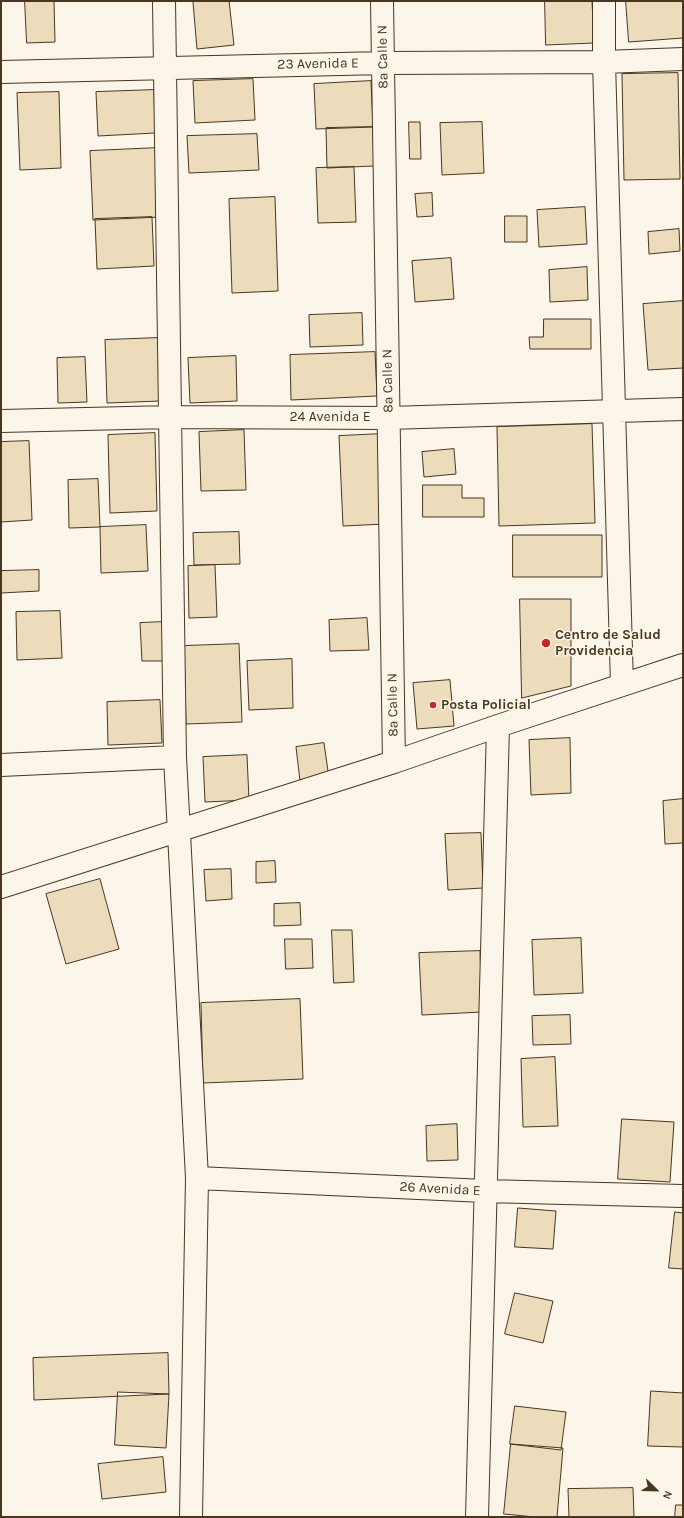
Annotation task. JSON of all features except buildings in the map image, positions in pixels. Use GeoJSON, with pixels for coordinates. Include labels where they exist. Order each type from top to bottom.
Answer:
{"type":"FeatureCollection","features":[{"type":"Feature","properties":{"kind":"street"},"geometry":{"type":"LineString","coordinates":[[164,1],[175,757],[197,1178],[191,1517]]}},
{"type":"Feature","properties":{"kind":"street","name":"8a Calle N"},"geometry":{"type":"LineString","coordinates":[[382,1],[394,762]]}},
{"type":"Feature","properties":{"kind":"street"},"geometry":{"type":"LineString","coordinates":[[604,1],[604,62],[622,685]]}},
{"type":"Feature","properties":{"kind":"street","name":"23 Avenida E"},"geometry":{"type":"LineString","coordinates":[[1,72],[383,63],[604,62],[683,59]]}},
{"type":"Feature","properties":{"kind":"street","name":"24 Avenida E"},"geometry":{"type":"LineString","coordinates":[[1,421],[170,417],[389,418],[683,409]]}},
{"type":"Feature","properties":{"kind":"street"},"geometry":{"type":"LineString","coordinates":[[1,887],[394,762],[683,665]]}},
{"type":"Feature","properties":{"kind":"street"},"geometry":{"type":"LineString","coordinates":[[477,1517],[498,726]]}},
{"type":"Feature","properties":{"kind":"street"},"geometry":{"type":"LineString","coordinates":[[1,766],[175,757]]}},
{"type":"Feature","properties":{"kind":"street","name":"26 Avenida E"},"geometry":{"type":"LineString","coordinates":[[197,1178],[485,1191],[683,1196]]}},
{"type":"Feature","properties":{"kind":"place","name":"Centro de Salud Providencia"},"geometry":{"type":"Point","coordinates":[546,643]}},
{"type":"Feature","properties":{"kind":"place","name":"Posta Policial"},"geometry":{"type":"Point","coordinates":[433,705]}}]}
